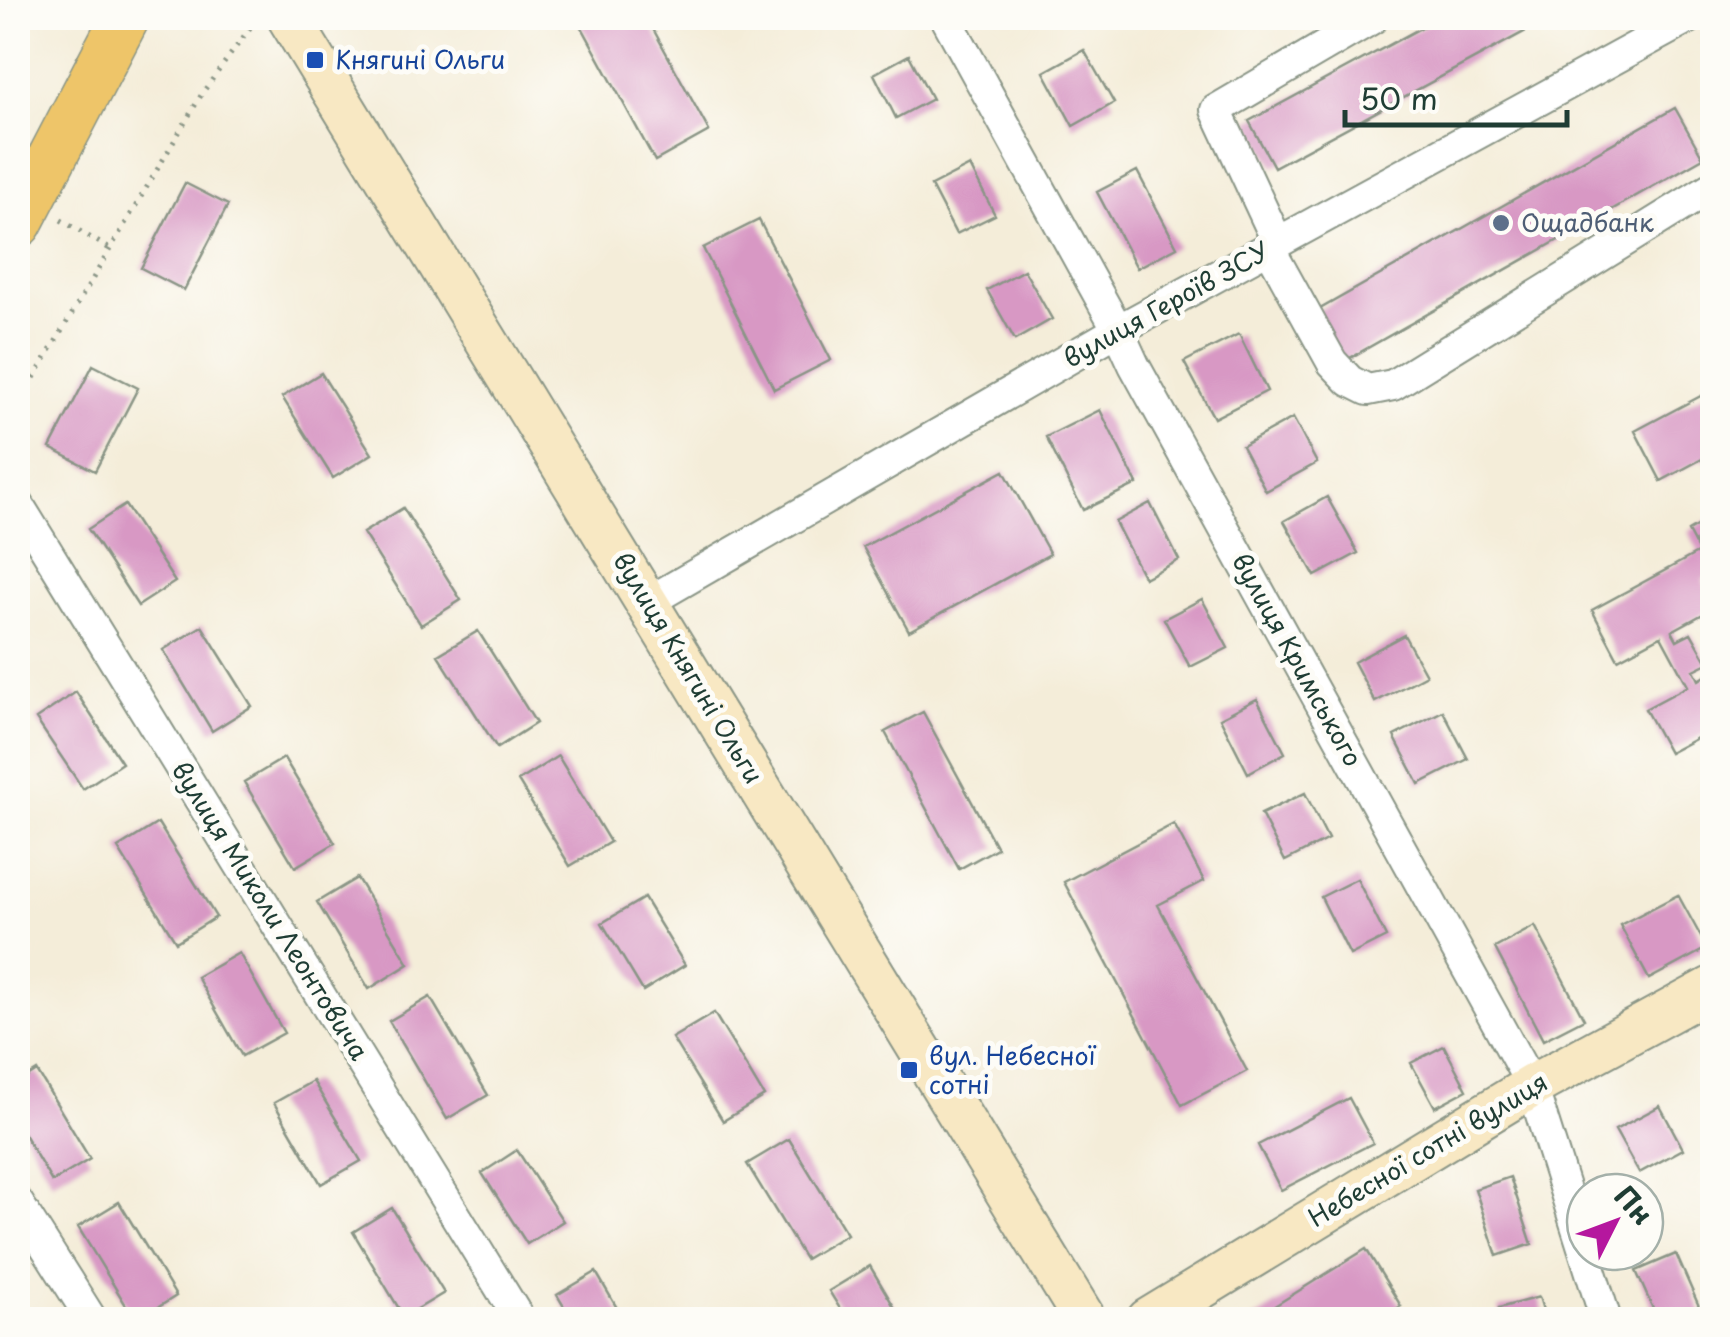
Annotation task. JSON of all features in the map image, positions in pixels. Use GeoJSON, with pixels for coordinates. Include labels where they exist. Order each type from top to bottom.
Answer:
{"type":"FeatureCollection","features":[{"type":"Feature","properties":{"kind":"main road"},"geometry":{"type":"LineString","coordinates":[[18,223],[125,18]]}},
{"type":"Feature","properties":{"kind":"street","name":"вулиця Княгині Ольги"},"geometry":{"type":"LineString","coordinates":[[288,18],[1086,1320]]}},
{"type":"Feature","properties":{"kind":"street","name":"вулиця Кримського"},"geometry":{"type":"LineString","coordinates":[[946,18],[1532,1086],[1606,1320]]}},
{"type":"Feature","properties":{"kind":"street"},"geometry":{"type":"LineString","coordinates":[[1373,18],[1216,110],[1273,245],[1332,362],[1350,381],[1368,390],[1393,385],[1712,187]]}},
{"type":"Feature","properties":{"kind":"street","name":"вулиця Героїв ЗСУ"},"geometry":{"type":"LineString","coordinates":[[648,602],[1118,330],[1689,18]]}},
{"type":"Feature","properties":{"kind":"street","name":"вулиця Миколи Леонтовича"},"geometry":{"type":"LineString","coordinates":[[18,504],[520,1320]]}},
{"type":"Feature","properties":{"kind":"street","name":"Небесної сотні вулиця"},"geometry":{"type":"LineString","coordinates":[[1148,1320],[1532,1086],[1712,988]]}},
{"type":"Feature","properties":{"kind":"street"},"geometry":{"type":"LineString","coordinates":[[18,1204],[92,1320]]}},
{"type":"Feature","properties":{"kind":"path"},"geometry":{"type":"LineString","coordinates":[[18,405],[203,92],[256,18]]}},
{"type":"Feature","properties":{"kind":"building"},"geometry":{"type":"Polygon","coordinates":[[[577,18],[647,18],[709,131],[655,161],[577,18]]]}},
{"type":"Feature","properties":{"kind":"building"},"geometry":{"type":"Polygon","coordinates":[[[1439,18],[1550,18],[1274,167],[1249,121],[1439,18]]]}},
{"type":"Feature","properties":{"kind":"building"},"geometry":{"type":"Polygon","coordinates":[[[1084,50],[1114,103],[1073,126],[1044,72],[1084,50]]]}},
{"type":"Feature","properties":{"kind":"building"},"geometry":{"type":"Polygon","coordinates":[[[909,55],[932,99],[896,118],[874,74],[909,55]]]}},
{"type":"Feature","properties":{"kind":"building"},"geometry":{"type":"Polygon","coordinates":[[[1675,108],[1703,158],[1341,363],[1313,313],[1675,108]]]}},
{"type":"Feature","properties":{"kind":"building"},"geometry":{"type":"Polygon","coordinates":[[[970,166],[995,215],[956,234],[931,186],[970,166]]]}},
{"type":"Feature","properties":{"kind":"building"},"geometry":{"type":"Polygon","coordinates":[[[1137,171],[1177,247],[1137,268],[1097,192],[1137,171]]]}},
{"type":"Feature","properties":{"kind":"building"},"geometry":{"type":"Polygon","coordinates":[[[185,183],[228,205],[184,290],[141,268],[185,183]]]}},
{"type":"Feature","properties":{"kind":"building"},"geometry":{"type":"Polygon","coordinates":[[[759,220],[831,360],[774,389],[703,248],[759,220]]]}},
{"type":"Feature","properties":{"kind":"building"},"geometry":{"type":"Polygon","coordinates":[[[1024,270],[1052,319],[1015,340],[987,290],[1024,270]]]}},
{"type":"Feature","properties":{"kind":"building"},"geometry":{"type":"Polygon","coordinates":[[[1239,334],[1267,391],[1214,418],[1184,362],[1239,334]]]}},
{"type":"Feature","properties":{"kind":"building"},"geometry":{"type":"Polygon","coordinates":[[[93,365],[138,388],[95,471],[50,448],[93,365]]]}},
{"type":"Feature","properties":{"kind":"building"},"geometry":{"type":"Polygon","coordinates":[[[321,373],[372,454],[333,478],[282,397],[321,373]]]}},
{"type":"Feature","properties":{"kind":"building"},"geometry":{"type":"Polygon","coordinates":[[[1712,390],[1712,474],[1704,458],[1661,481],[1635,431],[1712,390]]]}},
{"type":"Feature","properties":{"kind":"building"},"geometry":{"type":"Polygon","coordinates":[[[1100,410],[1137,484],[1083,510],[1046,437],[1100,410]]]}},
{"type":"Feature","properties":{"kind":"building"},"geometry":{"type":"Polygon","coordinates":[[[1293,418],[1317,463],[1266,491],[1242,446],[1293,418]]]}},
{"type":"Feature","properties":{"kind":"building"},"geometry":{"type":"Polygon","coordinates":[[[1004,471],[1050,554],[909,631],[863,547],[1004,471]]]}},
{"type":"Feature","properties":{"kind":"building"},"geometry":{"type":"Polygon","coordinates":[[[1327,497],[1358,553],[1315,576],[1284,521],[1327,497]]]}},
{"type":"Feature","properties":{"kind":"building"},"geometry":{"type":"Polygon","coordinates":[[[1150,503],[1179,560],[1144,578],[1115,522],[1150,503]]]}},
{"type":"Feature","properties":{"kind":"building"},"geometry":{"type":"Polygon","coordinates":[[[125,505],[175,582],[138,606],[88,529],[125,505]]]}},
{"type":"Feature","properties":{"kind":"building"},"geometry":{"type":"Polygon","coordinates":[[[403,508],[461,600],[421,625],[363,533],[403,508]]]}},
{"type":"Feature","properties":{"kind":"building"},"geometry":{"type":"Polygon","coordinates":[[[1712,517],[1712,575],[1703,580],[1712,598],[1712,609],[1672,631],[1677,640],[1691,633],[1708,663],[1694,670],[1699,680],[1712,672],[1712,730],[1669,753],[1645,709],[1688,686],[1661,636],[1618,659],[1592,610],[1699,552],[1688,531],[1712,517]]]}},
{"type":"Feature","properties":{"kind":"building"},"geometry":{"type":"Polygon","coordinates":[[[1202,599],[1228,648],[1190,667],[1164,619],[1202,599]]]}},
{"type":"Feature","properties":{"kind":"building"},"geometry":{"type":"Polygon","coordinates":[[[202,626],[252,706],[212,731],[163,650],[202,626]]]}},
{"type":"Feature","properties":{"kind":"building"},"geometry":{"type":"Polygon","coordinates":[[[478,631],[536,723],[497,748],[438,655],[478,631]]]}},
{"type":"Feature","properties":{"kind":"building"},"geometry":{"type":"Polygon","coordinates":[[[1404,635],[1426,675],[1375,702],[1354,662],[1404,635]]]}},
{"type":"Feature","properties":{"kind":"building"},"geometry":{"type":"Polygon","coordinates":[[[76,692],[122,763],[83,789],[36,719],[76,692]]]}},
{"type":"Feature","properties":{"kind":"building"},"geometry":{"type":"Polygon","coordinates":[[[1257,699],[1285,753],[1248,773],[1220,718],[1257,699]]]}},
{"type":"Feature","properties":{"kind":"building"},"geometry":{"type":"Polygon","coordinates":[[[1443,711],[1468,759],[1419,784],[1394,736],[1443,711]]]}},
{"type":"Feature","properties":{"kind":"building"},"geometry":{"type":"Polygon","coordinates":[[[923,712],[997,848],[959,869],[885,732],[923,712]]]}},
{"type":"Feature","properties":{"kind":"building"},"geometry":{"type":"Polygon","coordinates":[[[558,756],[610,842],[570,866],[518,781],[558,756]]]}},
{"type":"Feature","properties":{"kind":"building"},"geometry":{"type":"Polygon","coordinates":[[[284,758],[335,843],[295,867],[244,782],[284,758]]]}},
{"type":"Feature","properties":{"kind":"building"},"geometry":{"type":"Polygon","coordinates":[[[1305,793],[1328,839],[1285,861],[1261,814],[1305,793]]]}},
{"type":"Feature","properties":{"kind":"building"},"geometry":{"type":"Polygon","coordinates":[[[158,823],[216,917],[176,942],[118,848],[158,823]]]}},
{"type":"Feature","properties":{"kind":"building"},"geometry":{"type":"Polygon","coordinates":[[[1174,824],[1204,881],[1158,905],[1247,1071],[1182,1105],[1064,882],[1174,824]]]}},
{"type":"Feature","properties":{"kind":"building"},"geometry":{"type":"Polygon","coordinates":[[[357,878],[409,964],[369,989],[317,902],[357,878]]]}},
{"type":"Feature","properties":{"kind":"building"},"geometry":{"type":"Polygon","coordinates":[[[1357,879],[1386,937],[1350,955],[1321,897],[1357,879]]]}},
{"type":"Feature","properties":{"kind":"building"},"geometry":{"type":"Polygon","coordinates":[[[1678,895],[1707,948],[1649,979],[1620,925],[1678,895]]]}},
{"type":"Feature","properties":{"kind":"building"},"geometry":{"type":"Polygon","coordinates":[[[644,898],[685,965],[643,991],[602,923],[644,898]]]}},
{"type":"Feature","properties":{"kind":"building"},"geometry":{"type":"Polygon","coordinates":[[[1535,926],[1584,1019],[1543,1040],[1495,948],[1535,926]]]}},
{"type":"Feature","properties":{"kind":"building"},"geometry":{"type":"Polygon","coordinates":[[[239,953],[284,1033],[242,1056],[197,977],[239,953]]]}},
{"type":"Feature","properties":{"kind":"building"},"geometry":{"type":"Polygon","coordinates":[[[430,997],[488,1095],[447,1119],[389,1021],[430,997]]]}},
{"type":"Feature","properties":{"kind":"building"},"geometry":{"type":"Polygon","coordinates":[[[714,1013],[764,1096],[723,1121],[672,1038],[714,1013]]]}},
{"type":"Feature","properties":{"kind":"building"},"geometry":{"type":"Polygon","coordinates":[[[1444,1046],[1467,1090],[1435,1107],[1411,1063],[1444,1046]]]}},
{"type":"Feature","properties":{"kind":"building"},"geometry":{"type":"Polygon","coordinates":[[[37,1071],[90,1159],[52,1182],[18,1124],[18,1083],[37,1071]]]}},
{"type":"Feature","properties":{"kind":"building"},"geometry":{"type":"Polygon","coordinates":[[[313,1081],[361,1161],[321,1184],[274,1103],[313,1081]]]}},
{"type":"Feature","properties":{"kind":"building"},"geometry":{"type":"Polygon","coordinates":[[[1349,1098],[1373,1143],[1281,1190],[1258,1145],[1349,1098]]]}},
{"type":"Feature","properties":{"kind":"building"},"geometry":{"type":"Polygon","coordinates":[[[1660,1106],[1683,1149],[1638,1172],[1615,1130],[1660,1106]]]}},
{"type":"Feature","properties":{"kind":"building"},"geometry":{"type":"Polygon","coordinates":[[[789,1139],[847,1234],[805,1259],[747,1164],[789,1139]]]}},
{"type":"Feature","properties":{"kind":"building"},"geometry":{"type":"Polygon","coordinates":[[[517,1150],[563,1221],[527,1244],[482,1173],[517,1150]]]}},
{"type":"Feature","properties":{"kind":"building"},"geometry":{"type":"Polygon","coordinates":[[[1510,1177],[1532,1244],[1497,1256],[1475,1189],[1510,1177]]]}},
{"type":"Feature","properties":{"kind":"building"},"geometry":{"type":"Polygon","coordinates":[[[119,1202],[176,1296],[138,1320],[78,1227],[119,1202]]]}},
{"type":"Feature","properties":{"kind":"building"},"geometry":{"type":"Polygon","coordinates":[[[392,1208],[444,1293],[404,1317],[353,1232],[392,1208]]]}},
{"type":"Feature","properties":{"kind":"building"},"geometry":{"type":"Polygon","coordinates":[[[1366,1249],[1401,1306],[1378,1320],[1252,1320],[1366,1249]]]}},
{"type":"Feature","properties":{"kind":"building"},"geometry":{"type":"Polygon","coordinates":[[[1676,1254],[1705,1320],[1658,1320],[1636,1272],[1665,1272],[1665,1259],[1676,1254]]]}},
{"type":"Feature","properties":{"kind":"building"},"geometry":{"type":"Polygon","coordinates":[[[870,1266],[902,1320],[847,1320],[829,1291],[870,1266]]]}},
{"type":"Feature","properties":{"kind":"building"},"geometry":{"type":"Polygon","coordinates":[[[596,1272],[624,1320],[572,1320],[557,1295],[596,1272]]]}},
{"type":"Feature","properties":{"kind":"building"},"geometry":{"type":"Polygon","coordinates":[[[1539,1297],[1546,1320],[1502,1320],[1499,1308],[1539,1297]]]}},
{"type":"Feature","properties":{"kind":"place","name":"Княгині Ольги"},"geometry":{"type":"Point","coordinates":[315,60]}},
{"type":"Feature","properties":{"kind":"place","name":"Ощадбанк"},"geometry":{"type":"Point","coordinates":[1501,223]}},
{"type":"Feature","properties":{"kind":"place","name":"вул. Небесної сотні"},"geometry":{"type":"Point","coordinates":[909,1070]}}]}
